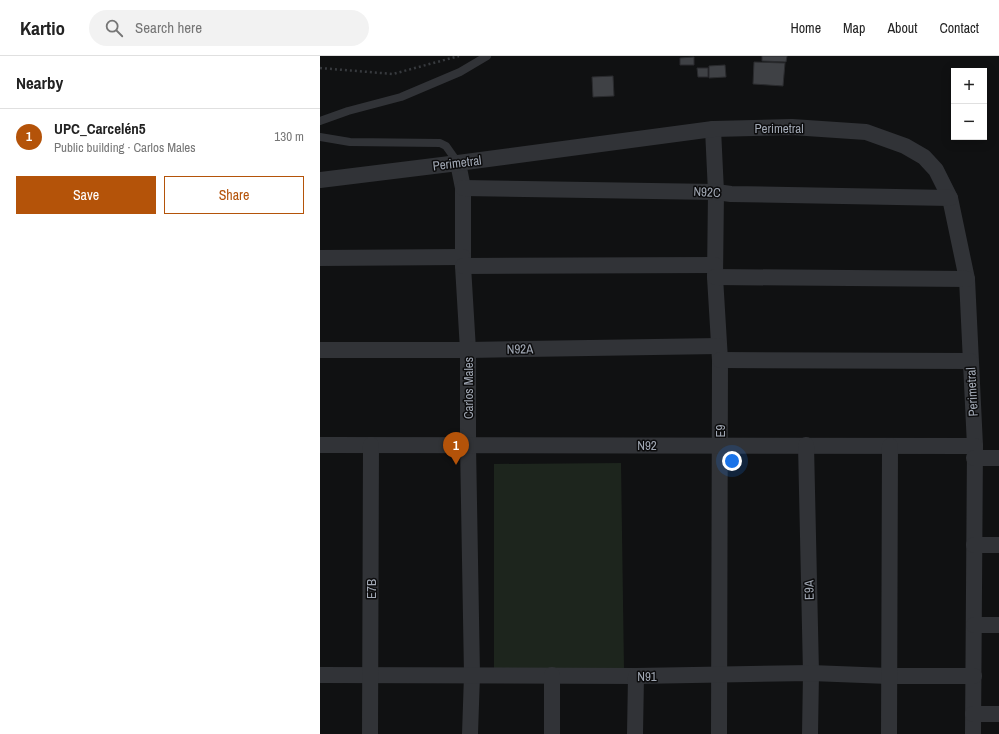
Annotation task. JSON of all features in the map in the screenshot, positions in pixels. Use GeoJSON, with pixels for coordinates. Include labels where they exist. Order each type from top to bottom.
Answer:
{"type":"FeatureCollection","features":[{"type":"Feature","properties":{"kind":"street","name":"Perimetral"},"geometry":{"type":"LineString","coordinates":[[320,180],[713,129],[792,127],[866,132],[905,146],[924,157],[936,170],[950,198],[967,279],[975,452],[973,734]]}},
{"type":"Feature","properties":{"kind":"street","name":"E9"},"geometry":{"type":"LineString","coordinates":[[713,129],[716,192],[715,271],[719,353],[720,445],[719,734]]}},
{"type":"Feature","properties":{"kind":"street","name":"Carlos Males"},"geometry":{"type":"LineString","coordinates":[[458,163],[463,188],[463,262],[468,350],[472,675],[470,734]]}},
{"type":"Feature","properties":{"kind":"street","name":"N92C"},"geometry":{"type":"LineString","coordinates":[[463,188],[950,198]]}},
{"type":"Feature","properties":{"kind":"street"},"geometry":{"type":"LineString","coordinates":[[320,258],[967,279]]}},
{"type":"Feature","properties":{"kind":"street","name":"N92A"},"geometry":{"type":"LineString","coordinates":[[320,350],[719,353],[970,361]]}},
{"type":"Feature","properties":{"kind":"street","name":"N92"},"geometry":{"type":"LineString","coordinates":[[320,445],[890,446],[975,452],[999,458]]}},
{"type":"Feature","properties":{"kind":"street","name":"E7B"},"geometry":{"type":"LineString","coordinates":[[370,734],[371,445]]}},
{"type":"Feature","properties":{"kind":"street","name":"E9A"},"geometry":{"type":"LineString","coordinates":[[806,446],[811,673],[810,734]]}},
{"type":"Feature","properties":{"kind":"street"},"geometry":{"type":"LineString","coordinates":[[889,734],[890,446]]}},
{"type":"Feature","properties":{"kind":"street"},"geometry":{"type":"LineString","coordinates":[[974,545],[999,545]]}},
{"type":"Feature","properties":{"kind":"street"},"geometry":{"type":"LineString","coordinates":[[974,625],[999,625]]}},
{"type":"Feature","properties":{"kind":"street","name":"N91"},"geometry":{"type":"LineString","coordinates":[[320,675],[719,676],[811,673],[889,676],[974,676]]}},
{"type":"Feature","properties":{"kind":"street"},"geometry":{"type":"LineString","coordinates":[[552,675],[552,734]]}},
{"type":"Feature","properties":{"kind":"street"},"geometry":{"type":"LineString","coordinates":[[635,734],[636,676]]}},
{"type":"Feature","properties":{"kind":"street"},"geometry":{"type":"LineString","coordinates":[[973,714],[999,714]]}},
{"type":"Feature","properties":{"kind":"lane"},"geometry":{"type":"LineString","coordinates":[[320,121],[401,97],[460,72],[487,56]]}},
{"type":"Feature","properties":{"kind":"lane"},"geometry":{"type":"LineString","coordinates":[[320,138],[350,142],[440,143],[446,146],[458,163]]}},
{"type":"Feature","properties":{"kind":"path"},"geometry":{"type":"LineString","coordinates":[[320,68],[394,74],[459,56]]}},
{"type":"Feature","properties":{"kind":"shaded area"},"geometry":{"type":"Polygon","coordinates":[[[621,463],[624,670],[494,669],[494,464],[621,463]]]}},
{"type":"Feature","properties":{"kind":"building"},"geometry":{"type":"Polygon","coordinates":[[[762,56],[787,56],[786,62],[762,61],[762,56]]]}},
{"type":"Feature","properties":{"kind":"building"},"geometry":{"type":"Polygon","coordinates":[[[694,57],[694,65],[680,65],[680,58],[694,57]]]}},
{"type":"Feature","properties":{"kind":"building"},"geometry":{"type":"Polygon","coordinates":[[[754,62],[785,63],[783,86],[753,84],[754,62]]]}},
{"type":"Feature","properties":{"kind":"building"},"geometry":{"type":"Polygon","coordinates":[[[725,65],[726,77],[709,78],[709,66],[725,65]]]}},
{"type":"Feature","properties":{"kind":"building"},"geometry":{"type":"Polygon","coordinates":[[[697,68],[708,68],[708,77],[698,77],[697,68]]]}},
{"type":"Feature","properties":{"kind":"building"},"geometry":{"type":"Polygon","coordinates":[[[613,76],[614,96],[593,97],[592,77],[613,76]]]}},
{"type":"Feature","properties":{"kind":"place","name":"UPC_Carcelén5"},"geometry":{"type":"Point","coordinates":[456,465]}}]}
